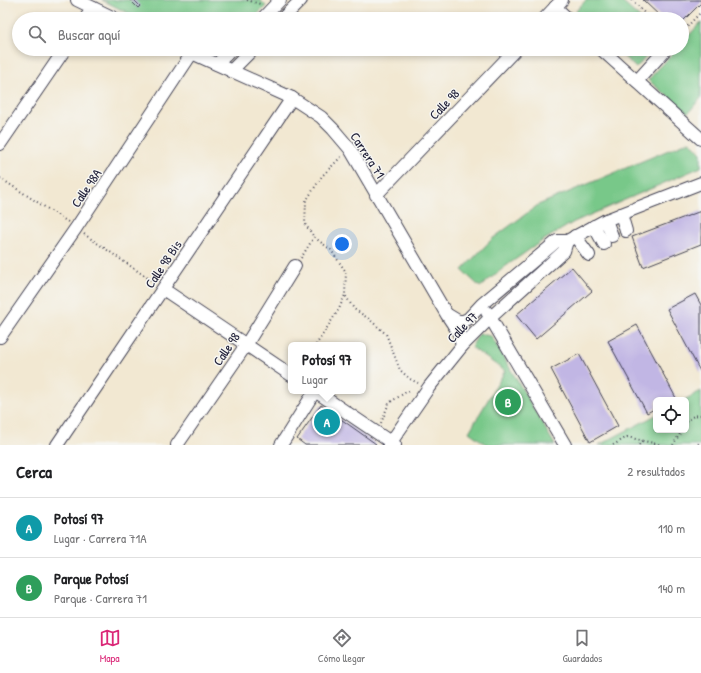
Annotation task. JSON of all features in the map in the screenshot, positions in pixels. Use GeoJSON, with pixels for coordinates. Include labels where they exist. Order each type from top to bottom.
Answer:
{"type":"FeatureCollection","features":[{"type":"Feature","properties":{"kind":"street"},"geometry":{"type":"LineString","coordinates":[[77,0],[101,12]]}},
{"type":"Feature","properties":{"kind":"street"},"geometry":{"type":"LineString","coordinates":[[269,12],[280,0]]}},
{"type":"Feature","properties":{"kind":"street"},"geometry":{"type":"LineString","coordinates":[[289,12],[301,0]]}},
{"type":"Feature","properties":{"kind":"street"},"geometry":{"type":"LineString","coordinates":[[551,12],[559,4]]}},
{"type":"Feature","properties":{"kind":"street"},"geometry":{"type":"LineString","coordinates":[[90,12],[93,8]]}},
{"type":"Feature","properties":{"kind":"street"},"geometry":{"type":"LineString","coordinates":[[0,144],[60,56]]}},
{"type":"Feature","properties":{"kind":"street","name":"Calle 98A"},"geometry":{"type":"LineString","coordinates":[[0,337],[76,228],[184,56]]}},
{"type":"Feature","properties":{"kind":"street","name":"Carrera 71"},"geometry":{"type":"LineString","coordinates":[[199,56],[292,98],[320,117],[333,129],[350,149],[459,333],[462,346]]}},
{"type":"Feature","properties":{"kind":"street"},"geometry":{"type":"LineString","coordinates":[[217,64],[225,56]]}},
{"type":"Feature","properties":{"kind":"street"},"geometry":{"type":"LineString","coordinates":[[232,71],[246,56]]}},
{"type":"Feature","properties":{"kind":"street","name":"Calle 98"},"geometry":{"type":"LineString","coordinates":[[376,195],[509,56]]}},
{"type":"Feature","properties":{"kind":"street"},"geometry":{"type":"LineString","coordinates":[[609,56],[701,140]]}},
{"type":"Feature","properties":{"kind":"street"},"geometry":{"type":"LineString","coordinates":[[637,81],[660,56]]}},
{"type":"Feature","properties":{"kind":"street","name":"Calle 98 Bis"},"geometry":{"type":"LineString","coordinates":[[57,445],[292,98]]}},
{"type":"Feature","properties":{"kind":"street","name":"Calle 97"},"geometry":{"type":"LineString","coordinates":[[447,315],[458,321],[468,319],[482,304],[556,242],[571,239],[606,220],[701,183]]}},
{"type":"Feature","properties":{"kind":"street"},"geometry":{"type":"LineString","coordinates":[[621,214],[626,231]]}},
{"type":"Feature","properties":{"kind":"street"},"geometry":{"type":"LineString","coordinates":[[594,226],[608,240],[606,220]]}},
{"type":"Feature","properties":{"kind":"street"},"geometry":{"type":"LineString","coordinates":[[571,239],[589,255]]}},
{"type":"Feature","properties":{"kind":"street","name":"Calle 97"},"geometry":{"type":"LineString","coordinates":[[392,444],[429,387],[462,346],[490,318],[564,252],[571,239]]}},
{"type":"Feature","properties":{"kind":"street","name":"Calle 98"},"geometry":{"type":"LineString","coordinates":[[177,445],[246,344],[295,266]]}},
{"type":"Feature","properties":{"kind":"street"},"geometry":{"type":"LineString","coordinates":[[163,289],[288,373]]}},
{"type":"Feature","properties":{"kind":"street"},"geometry":{"type":"LineString","coordinates":[[482,304],[565,445]]}},
{"type":"Feature","properties":{"kind":"street"},"geometry":{"type":"LineString","coordinates":[[281,445],[313,394]]}},
{"type":"Feature","properties":{"kind":"street"},"geometry":{"type":"LineString","coordinates":[[319,394],[392,444]]}},
{"type":"Feature","properties":{"kind":"path"},"geometry":{"type":"LineString","coordinates":[[632,0],[643,12]]}},
{"type":"Feature","properties":{"kind":"path"},"geometry":{"type":"LineString","coordinates":[[689,25],[701,12]]}},
{"type":"Feature","properties":{"kind":"path"},"geometry":{"type":"LineString","coordinates":[[318,342],[339,309],[345,295],[346,272],[331,250],[314,237],[305,224],[306,201],[322,176],[350,149]]}},
{"type":"Feature","properties":{"kind":"path"},"geometry":{"type":"LineString","coordinates":[[295,266],[314,237]]}},
{"type":"Feature","properties":{"kind":"path"},"geometry":{"type":"LineString","coordinates":[[345,295],[354,309],[386,334],[400,370],[410,379],[429,387]]}},
{"type":"Feature","properties":{"kind":"path"},"geometry":{"type":"LineString","coordinates":[[377,433],[389,403],[406,392],[429,387]]}},
{"type":"Feature","properties":{"kind":"path"},"geometry":{"type":"LineString","coordinates":[[689,418],[701,415]]}},
{"type":"Feature","properties":{"kind":"path"},"geometry":{"type":"LineString","coordinates":[[673,445],[680,433]]}},
{"type":"Feature","properties":{"kind":"path"},"geometry":{"type":"LineString","coordinates":[[613,445],[628,436],[662,445]]}},
{"type":"Feature","properties":{"kind":"path"},"geometry":{"type":"LineString","coordinates":[[639,445],[643,440]]}},
{"type":"Feature","properties":{"kind":"path"},"geometry":{"type":"LineString","coordinates":[[694,445],[701,443]]}},
{"type":"Feature","properties":{"kind":"green space"},"geometry":{"type":"Polygon","coordinates":[[[102,0],[260,0],[266,6],[260,12],[126,12],[102,0]]]}},
{"type":"Feature","properties":{"kind":"green space"},"geometry":{"type":"Polygon","coordinates":[[[586,0],[620,0],[633,12],[577,12],[576,11],[586,0]]]}},
{"type":"Feature","properties":{"kind":"green space"},"geometry":{"type":"Polygon","coordinates":[[[701,22],[701,98],[688,113],[648,80],[670,56],[689,56],[689,35],[701,22]]]}},
{"type":"Feature","properties":{"kind":"green space"},"geometry":{"type":"Polygon","coordinates":[[[623,56],[647,56],[636,68],[623,56]]]}},
{"type":"Feature","properties":{"kind":"green space"},"geometry":{"type":"Polygon","coordinates":[[[690,141],[701,153],[701,167],[574,222],[539,243],[506,266],[480,287],[462,270],[492,239],[538,205],[690,141]]]}},
{"type":"Feature","properties":{"kind":"green space"},"geometry":{"type":"Polygon","coordinates":[[[479,334],[491,336],[555,445],[487,445],[469,432],[505,371],[471,347],[479,334]]]}},
{"type":"Feature","properties":{"kind":"green space"},"geometry":{"type":"Polygon","coordinates":[[[701,391],[701,445],[599,445],[653,417],[653,433],[689,433],[689,397],[701,391]]]}},
{"type":"Feature","properties":{"kind":"building"},"geometry":{"type":"Polygon","coordinates":[[[130,0],[134,0],[140,6],[138,8],[130,0]]]}},
{"type":"Feature","properties":{"kind":"building"},"geometry":{"type":"Polygon","coordinates":[[[643,0],[701,0],[701,3],[689,15],[689,12],[656,12],[643,0]]]}},
{"type":"Feature","properties":{"kind":"building"},"geometry":{"type":"Polygon","coordinates":[[[701,211],[701,244],[643,267],[632,237],[701,211]]]}},
{"type":"Feature","properties":{"kind":"building"},"geometry":{"type":"Polygon","coordinates":[[[572,267],[592,291],[536,339],[516,315],[572,267]]]}},
{"type":"Feature","properties":{"kind":"building"},"geometry":{"type":"Polygon","coordinates":[[[695,294],[701,305],[701,373],[667,309],[695,294]]]}},
{"type":"Feature","properties":{"kind":"building"},"geometry":{"type":"Polygon","coordinates":[[[637,325],[675,397],[653,397],[653,410],[647,413],[608,341],[637,325]]]}},
{"type":"Feature","properties":{"kind":"building"},"geometry":{"type":"Polygon","coordinates":[[[579,354],[618,426],[590,442],[551,369],[579,354]]]}},
{"type":"Feature","properties":{"kind":"building"},"geometry":{"type":"Polygon","coordinates":[[[321,405],[376,444],[305,445],[297,439],[321,405]]]}},
{"type":"Feature","properties":{"kind":"place","name":"Parque Potosí"},"geometry":{"type":"Point","coordinates":[508,402]}},
{"type":"Feature","properties":{"kind":"place","name":"Potosí 97"},"geometry":{"type":"Point","coordinates":[327,422]}}]}
